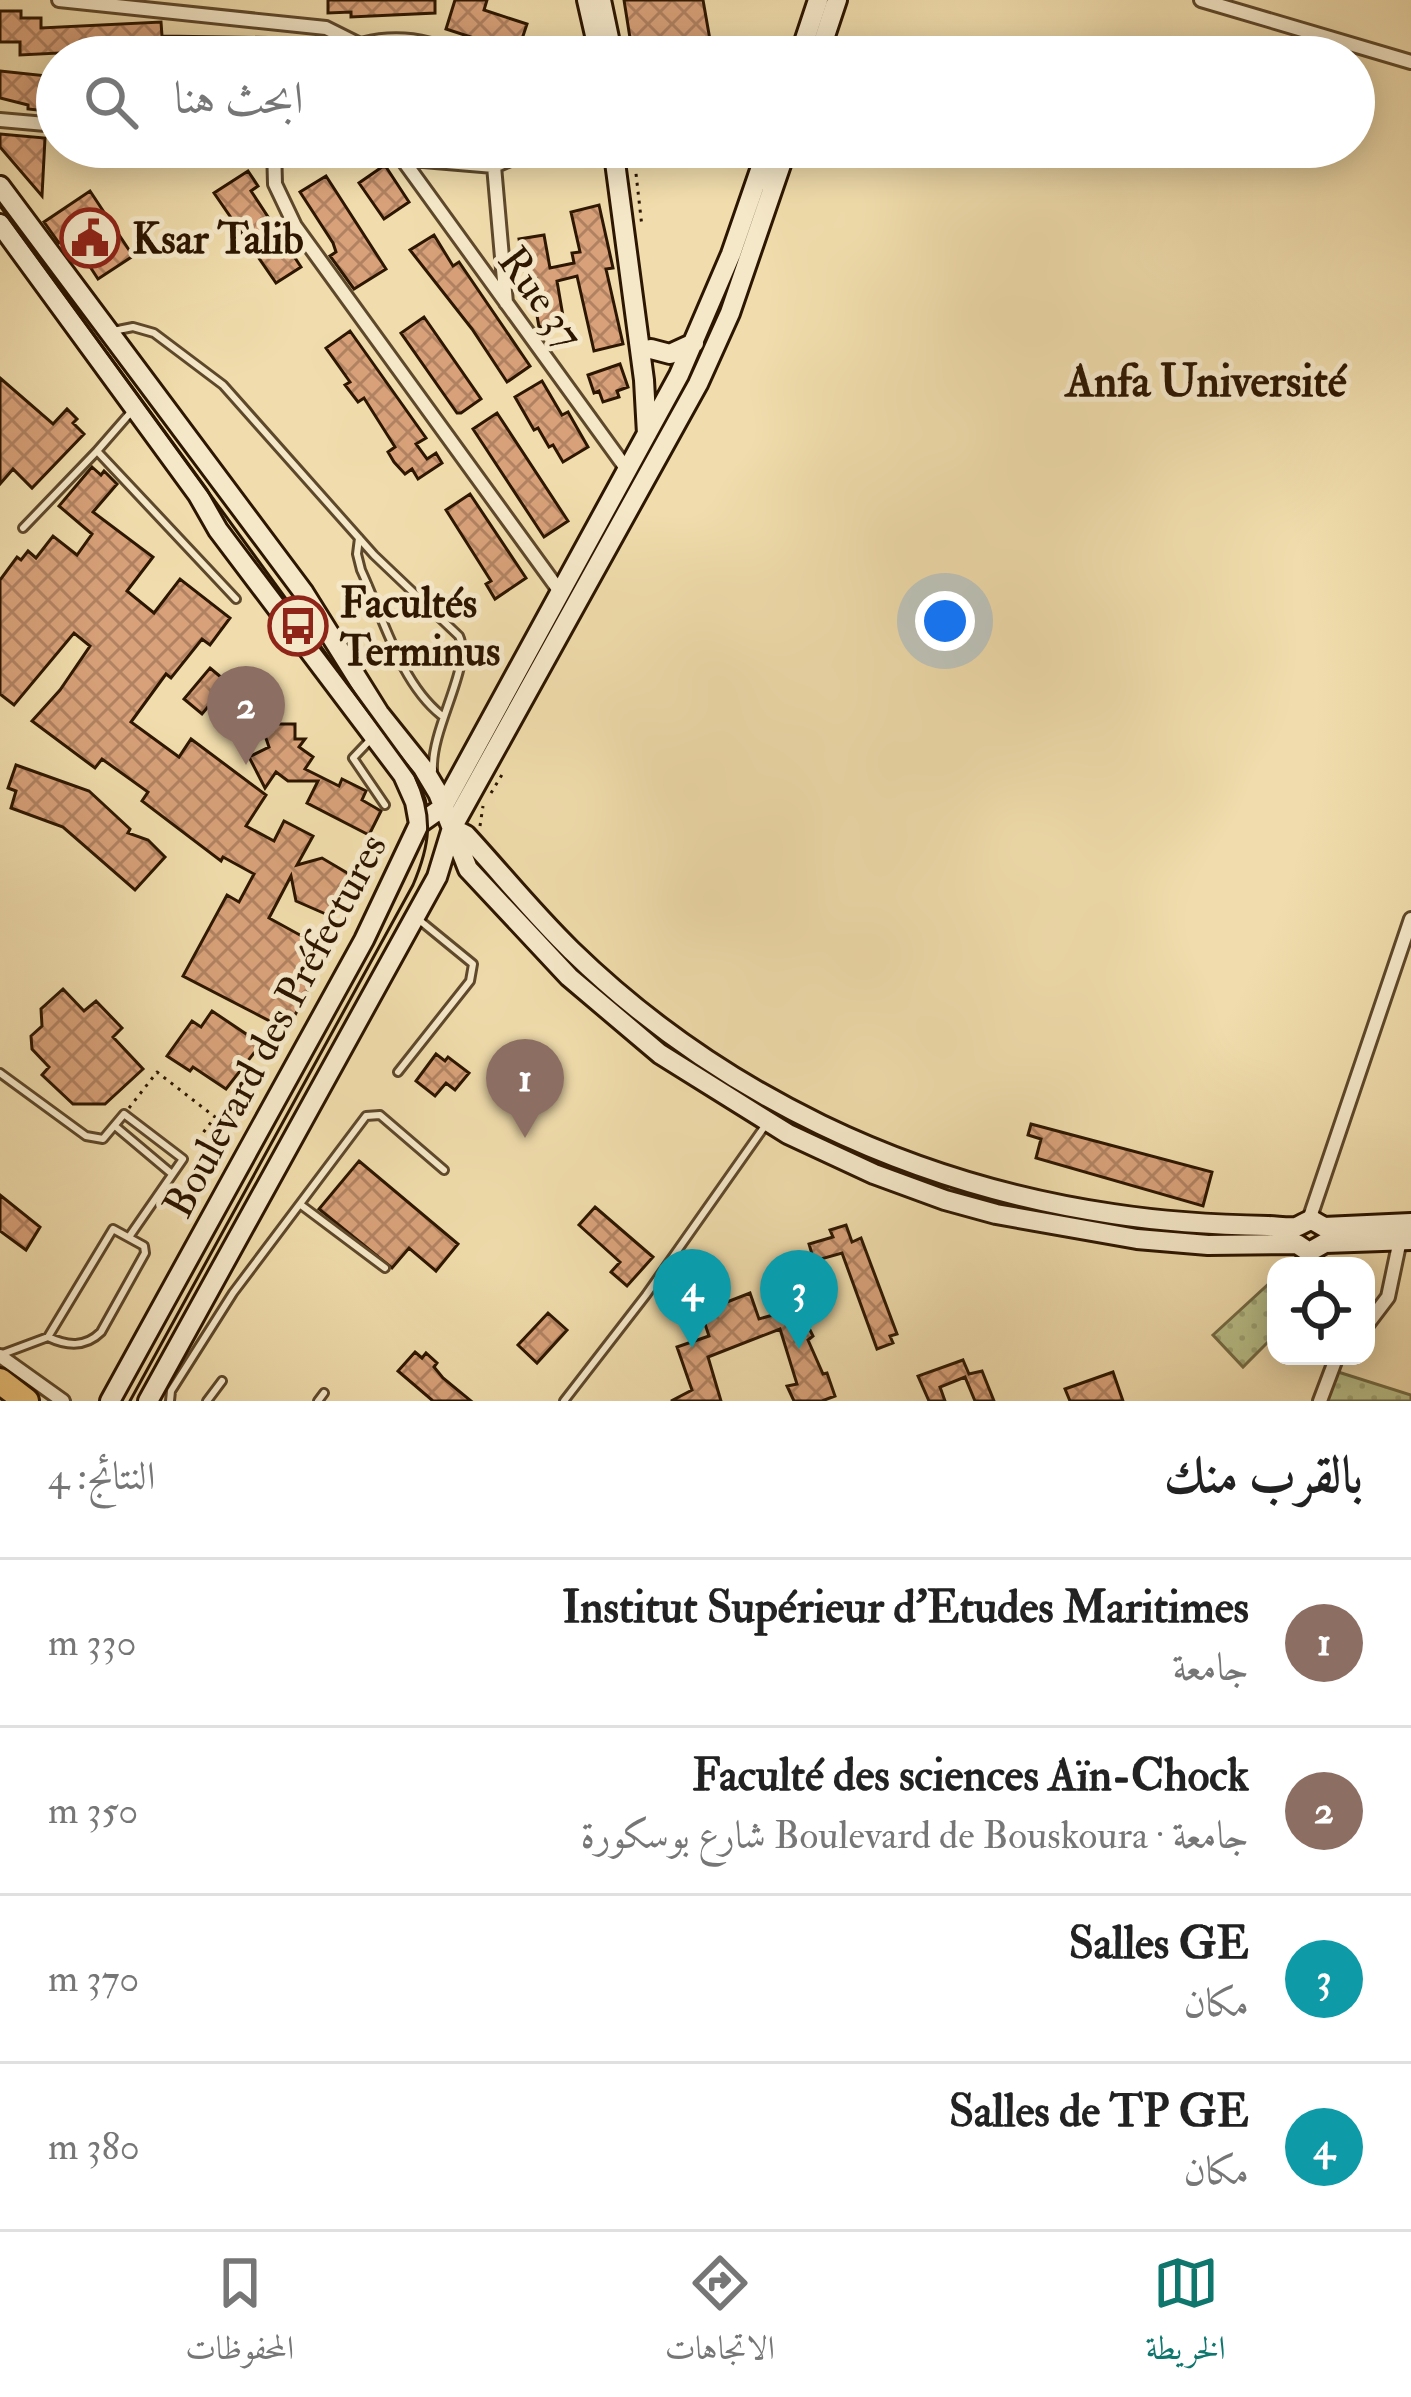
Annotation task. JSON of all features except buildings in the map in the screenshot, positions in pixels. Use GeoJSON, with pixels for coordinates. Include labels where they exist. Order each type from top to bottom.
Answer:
{"type":"FeatureCollection","features":[{"type":"Feature","properties":{"kind":"highway"},"geometry":{"type":"LineString","coordinates":[[0,1382],[26,1401]]}},
{"type":"Feature","properties":{"kind":"street"},"geometry":{"type":"LineString","coordinates":[[59,0],[326,28],[342,36]]}},
{"type":"Feature","properties":{"kind":"street"},"geometry":{"type":"LineString","coordinates":[[587,0],[595,36]]}},
{"type":"Feature","properties":{"kind":"street"},"geometry":{"type":"LineString","coordinates":[[602,0],[609,36]]}},
{"type":"Feature","properties":{"kind":"street"},"geometry":{"type":"LineString","coordinates":[[806,36],[818,0]]}},
{"type":"Feature","properties":{"kind":"street"},"geometry":{"type":"LineString","coordinates":[[825,36],[837,0]]}},
{"type":"Feature","properties":{"kind":"street"},"geometry":{"type":"LineString","coordinates":[[1202,0],[1323,36]]}},
{"type":"Feature","properties":{"kind":"street"},"geometry":{"type":"LineString","coordinates":[[1375,51],[1411,62]]}},
{"type":"Feature","properties":{"kind":"street"},"geometry":{"type":"LineString","coordinates":[[0,120],[36,123]]}},
{"type":"Feature","properties":{"kind":"street"},"geometry":{"type":"LineString","coordinates":[[274,168],[275,184],[295,226],[562,593]]}},
{"type":"Feature","properties":{"kind":"street","name":"Rue 37"},"geometry":{"type":"LineString","coordinates":[[409,168],[629,472]]}},
{"type":"Feature","properties":{"kind":"street"},"geometry":{"type":"LineString","coordinates":[[494,168],[506,304]]}},
{"type":"Feature","properties":{"kind":"street"},"geometry":{"type":"LineString","coordinates":[[616,168],[647,438],[659,454]]}},
{"type":"Feature","properties":{"kind":"street"},"geometry":{"type":"LineString","coordinates":[[628,168],[659,413],[672,430]]}},
{"type":"Feature","properties":{"kind":"street","name":"Boulevard des Préfectures"},"geometry":{"type":"LineString","coordinates":[[148,1401],[437,877],[479,762],[694,343],[761,168]]}},
{"type":"Feature","properties":{"kind":"street","name":"Boulevard des Préfectures"},"geometry":{"type":"LineString","coordinates":[[110,1401],[364,940],[418,824],[443,807],[479,762],[659,454],[730,313],[780,168]]}},
{"type":"Feature","properties":{"kind":"street"},"geometry":{"type":"LineString","coordinates":[[0,186],[292,577],[379,713],[429,769],[468,869],[568,977],[700,1082],[767,1122],[874,1174],[996,1214],[1137,1239],[1231,1246],[1311,1232],[1411,1223]]}},
{"type":"Feature","properties":{"kind":"street"},"geometry":{"type":"LineString","coordinates":[[0,224],[198,495],[225,539],[407,781],[418,824]]}},
{"type":"Feature","properties":{"kind":"street"},"geometry":{"type":"LineString","coordinates":[[651,349],[670,354],[694,343]]}},
{"type":"Feature","properties":{"kind":"street"},"geometry":{"type":"LineString","coordinates":[[429,769],[479,762]]}},
{"type":"Feature","properties":{"kind":"street"},"geometry":{"type":"LineString","coordinates":[[452,828],[466,835],[571,950],[655,1022],[746,1084],[843,1136],[946,1178],[1073,1208],[1196,1224],[1405,1240],[1388,1297],[1375,1314]]}},
{"type":"Feature","properties":{"kind":"street"},"geometry":{"type":"LineString","coordinates":[[437,877],[452,869],[468,869]]}},
{"type":"Feature","properties":{"kind":"street"},"geometry":{"type":"LineString","coordinates":[[1311,1232],[1411,919]]}},
{"type":"Feature","properties":{"kind":"street"},"geometry":{"type":"LineString","coordinates":[[0,1355],[63,1401]]}},
{"type":"Feature","properties":{"kind":"street"},"geometry":{"type":"LineString","coordinates":[[1320,1401],[1334,1365]]}},
{"type":"Feature","properties":{"kind":"lane"},"geometry":{"type":"LineString","coordinates":[[108,332],[133,327],[154,333],[224,385],[359,538],[463,641],[463,661],[429,769]]}},
{"type":"Feature","properties":{"kind":"lane"},"geometry":{"type":"LineString","coordinates":[[22,528],[134,409]]}},
{"type":"Feature","properties":{"kind":"lane"},"geometry":{"type":"LineString","coordinates":[[97,451],[236,599]]}},
{"type":"Feature","properties":{"kind":"lane"},"geometry":{"type":"LineString","coordinates":[[359,538],[362,570],[411,678],[442,716]]}},
{"type":"Feature","properties":{"kind":"lane"},"geometry":{"type":"LineString","coordinates":[[374,737],[353,758],[385,805]]}},
{"type":"Feature","properties":{"kind":"lane"},"geometry":{"type":"LineString","coordinates":[[398,1072],[470,981],[473,964],[415,917]]}},
{"type":"Feature","properties":{"kind":"lane"},"geometry":{"type":"LineString","coordinates":[[0,1073],[86,1136],[103,1139],[124,1114],[183,1159],[129,1237]]}},
{"type":"Feature","properties":{"kind":"lane"},"geometry":{"type":"LineString","coordinates":[[170,1401],[171,1390],[233,1293],[356,1124],[372,1113],[380,1115],[444,1170]]}},
{"type":"Feature","properties":{"kind":"lane"},"geometry":{"type":"LineString","coordinates":[[564,1401],[646,1295],[767,1122]]}},
{"type":"Feature","properties":{"kind":"lane"},"geometry":{"type":"LineString","coordinates":[[115,1126],[173,1174]]}},
{"type":"Feature","properties":{"kind":"lane"},"geometry":{"type":"LineString","coordinates":[[301,1205],[385,1268]]}},
{"type":"Feature","properties":{"kind":"lane"},"geometry":{"type":"LineString","coordinates":[[0,1355],[48,1337],[108,1234],[116,1228],[144,1246],[145,1253],[101,1333],[80,1344],[48,1337]]}},
{"type":"Feature","properties":{"kind":"lane"},"geometry":{"type":"LineString","coordinates":[[207,1401],[222,1381]]}},
{"type":"Feature","properties":{"kind":"lane"},"geometry":{"type":"LineString","coordinates":[[318,1401],[324,1393]]}},
{"type":"Feature","properties":{"kind":"path"},"geometry":{"type":"LineString","coordinates":[[479,762],[503,773],[480,814],[486,842],[479,851]]}},
{"type":"Feature","properties":{"kind":"path"},"geometry":{"type":"LineString","coordinates":[[124,1114],[157,1072],[214,1117],[183,1159]]}},
{"type":"Feature","properties":{"kind":"green space"},"geometry":{"type":"Polygon","coordinates":[[[1267,1285],[1267,1343],[1243,1367],[1213,1335],[1267,1285]]]}},
{"type":"Feature","properties":{"kind":"green space"},"geometry":{"type":"Polygon","coordinates":[[[1335,1371],[1411,1395],[1411,1401],[1327,1401],[1335,1371]]]}},
{"type":"Feature","properties":{"kind":"tram line"},"geometry":{"type":"LineString","coordinates":[[0,206],[415,776],[427,818],[426,844],[413,885],[130,1401]]}},
{"type":"Feature","properties":{"kind":"place","name":"Ksar Talib"},"geometry":{"type":"Point","coordinates":[90,238]}},
{"type":"Feature","properties":{"kind":"place","name":"Facultés Terminus"},"geometry":{"type":"Point","coordinates":[298,626]}},
{"type":"Feature","properties":{"kind":"place","name":"Faculté des sciences Aïn-Chock"},"geometry":{"type":"Point","coordinates":[246,765]}},
{"type":"Feature","properties":{"kind":"place","name":"Institut Supérieur d'Etudes Maritimes"},"geometry":{"type":"Point","coordinates":[525,1138]}},
{"type":"Feature","properties":{"kind":"place","name":"Salles de TP GE"},"geometry":{"type":"Point","coordinates":[692,1348]}},
{"type":"Feature","properties":{"kind":"place","name":"Salles GE"},"geometry":{"type":"Point","coordinates":[799,1349]}},
{"type":"Feature","properties":{"kind":"district","name":"Anfa Université"},"geometry":{"type":"Point","coordinates":[1206,380]}}]}
